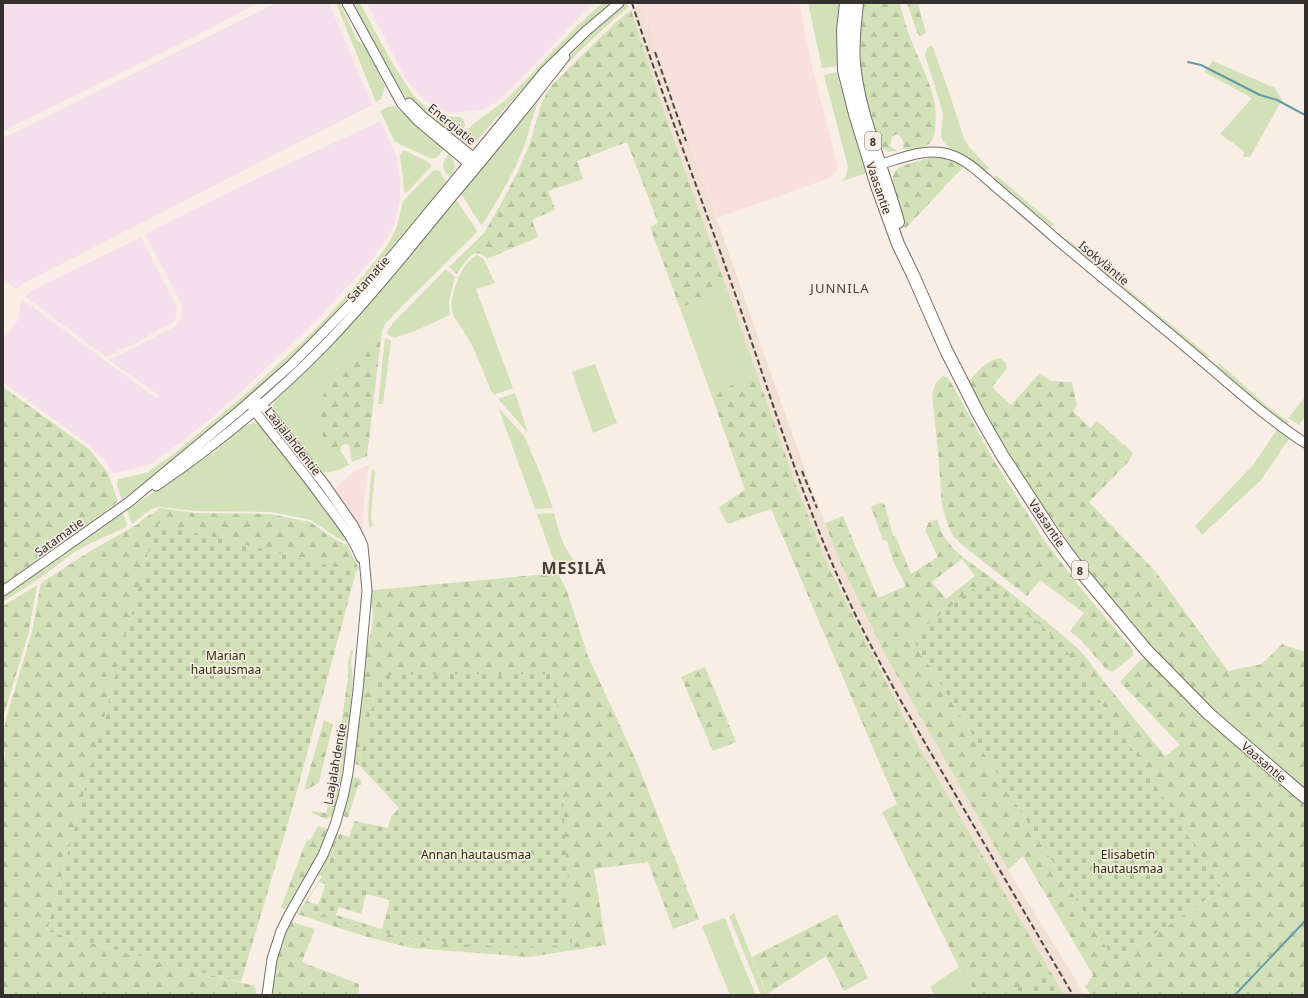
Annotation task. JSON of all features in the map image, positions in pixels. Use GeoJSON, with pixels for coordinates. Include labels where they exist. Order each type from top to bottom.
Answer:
{"type":"FeatureCollection","features":[{"type":"Feature","properties":{"kind":"highway","name":"Vaasantie"},"geometry":{"type":"LineString","coordinates":[[846,3],[844,70],[855,114],[876,166]]}},
{"type":"Feature","properties":{"kind":"highway","name":"Vaasantie"},"geometry":{"type":"LineString","coordinates":[[857,3],[854,30],[855,74],[876,166],[898,244],[946,350],[979,415],[1002,455],[1038,511],[1082,573],[1146,651],[1214,718],[1305,797]]}},
{"type":"Feature","properties":{"kind":"street","name":"Energiatie"},"geometry":{"type":"LineString","coordinates":[[347,3],[398,96],[405,99],[478,166]]}},
{"type":"Feature","properties":{"kind":"street","name":"Satamatie"},"geometry":{"type":"LineString","coordinates":[[3,591],[129,502],[251,401],[318,338],[351,304],[394,254],[544,72],[586,31],[619,3]]}},
{"type":"Feature","properties":{"kind":"street","name":"Satamatie"},"geometry":{"type":"LineString","coordinates":[[129,502],[177,471],[254,410],[299,370],[336,332],[401,260],[586,31]]}},
{"type":"Feature","properties":{"kind":"street","name":"Isokyläntie"},"geometry":{"type":"LineString","coordinates":[[876,166],[918,154],[936,152],[952,155],[964,162],[986,178],[1094,272],[1240,393],[1305,443]]}},
{"type":"Feature","properties":{"kind":"street","name":"Laajalahdentie"},"geometry":{"type":"LineString","coordinates":[[251,401],[261,404],[325,485],[353,525],[361,541],[366,570],[367,591],[358,690],[348,774],[343,797],[335,825],[323,855],[281,931],[272,959],[267,995]]}},
{"type":"Feature","properties":{"kind":"street","name":"Laajalahdentie"},"geometry":{"type":"LineString","coordinates":[[251,401],[254,410],[346,529],[357,548],[366,570]]}},
{"type":"Feature","properties":{"kind":"shaded area"},"geometry":{"type":"Polygon","coordinates":[[[3,3],[258,3],[196,36],[3,131],[3,3]]]}},
{"type":"Feature","properties":{"kind":"shaded area"},"geometry":{"type":"Polygon","coordinates":[[[276,3],[329,3],[372,105],[24,283],[16,289],[6,281],[3,276],[3,138],[276,3]]]}},
{"type":"Feature","properties":{"kind":"shaded area"},"geometry":{"type":"Polygon","coordinates":[[[367,3],[595,3],[583,13],[497,102],[485,109],[453,113],[432,105],[423,99],[414,89],[404,76],[367,3]]]}},
{"type":"Feature","properties":{"kind":"shaded area"},"geometry":{"type":"Polygon","coordinates":[[[641,3],[799,3],[813,71],[837,164],[835,173],[830,178],[717,218],[641,3]]]}},
{"type":"Feature","properties":{"kind":"shaded area"},"geometry":{"type":"Polygon","coordinates":[[[641,3],[813,492],[841,564],[886,656],[1008,870],[1085,995],[1064,995],[918,745],[829,568],[797,488],[660,100],[631,10],[641,3]]]}},
{"type":"Feature","properties":{"kind":"shaded area"},"geometry":{"type":"Polygon","coordinates":[[[381,121],[396,156],[400,177],[400,200],[394,225],[388,237],[369,263],[314,323],[209,420],[153,463],[113,474],[103,459],[90,446],[3,382],[3,339],[18,320],[22,299],[157,399],[160,396],[109,360],[170,329],[177,324],[181,318],[182,305],[145,234],[262,176],[381,121]]]}},
{"type":"Feature","properties":{"kind":"shaded area"},"geometry":{"type":"Polygon","coordinates":[[[141,237],[177,307],[176,318],[173,322],[143,339],[106,357],[25,296],[31,291],[141,237]]]}},
{"type":"Feature","properties":{"kind":"shaded area"},"geometry":{"type":"Polygon","coordinates":[[[369,466],[364,499],[363,529],[365,536],[363,537],[336,495],[335,491],[338,485],[356,470],[369,466]]]}},
{"type":"Feature","properties":{"kind":"green space"},"geometry":{"type":"Polygon","coordinates":[[[336,3],[340,3],[357,40],[366,47],[385,86],[381,99],[376,102],[336,3]]]}},
{"type":"Feature","properties":{"kind":"green space"},"geometry":{"type":"Polygon","coordinates":[[[353,3],[360,3],[390,59],[413,95],[429,110],[437,114],[460,117],[463,119],[465,124],[464,128],[455,137],[408,100],[385,63],[353,3]]]}},
{"type":"Feature","properties":{"kind":"green space"},"geometry":{"type":"Polygon","coordinates":[[[603,3],[613,3],[558,52],[507,106],[475,143],[468,145],[459,140],[470,127],[512,94],[579,24],[603,3]]]}},
{"type":"Feature","properties":{"kind":"green space"},"geometry":{"type":"Polygon","coordinates":[[[624,3],[626,3],[629,7],[571,60],[543,93],[513,173],[481,225],[460,192],[569,57],[595,28],[624,3]]]}},
{"type":"Feature","properties":{"kind":"green space"},"geometry":{"type":"Polygon","coordinates":[[[808,3],[839,3],[838,64],[833,67],[822,68],[808,3]]]}},
{"type":"Feature","properties":{"kind":"green space"},"geometry":{"type":"Polygon","coordinates":[[[863,3],[900,3],[908,31],[930,86],[935,107],[935,132],[931,142],[925,146],[902,149],[904,144],[901,137],[897,134],[892,137],[890,146],[897,151],[889,152],[879,146],[870,116],[862,75],[861,26],[863,3]]]}},
{"type":"Feature","properties":{"kind":"green space"},"geometry":{"type":"Polygon","coordinates":[[[907,3],[918,3],[926,33],[920,36],[917,32],[907,3]]]}},
{"type":"Feature","properties":{"kind":"green space"},"geometry":{"type":"Polygon","coordinates":[[[631,10],[660,100],[727,289],[680,308],[650,227],[658,223],[627,142],[577,161],[583,179],[548,191],[555,210],[532,220],[538,237],[487,259],[478,253],[474,254],[466,261],[457,274],[449,267],[484,233],[502,202],[519,169],[530,143],[540,108],[546,94],[553,84],[615,23],[631,10]]]}},
{"type":"Feature","properties":{"kind":"green space"},"geometry":{"type":"Polygon","coordinates":[[[932,45],[964,139],[969,147],[989,168],[986,170],[978,167],[964,156],[951,150],[941,137],[943,113],[925,55],[927,48],[932,45]]]}},
{"type":"Feature","properties":{"kind":"green space"},"geometry":{"type":"Polygon","coordinates":[[[1213,61],[1275,88],[1282,100],[1250,157],[1243,157],[1244,151],[1220,134],[1252,98],[1204,72],[1213,61]]]}},
{"type":"Feature","properties":{"kind":"green space"},"geometry":{"type":"Polygon","coordinates":[[[837,72],[841,88],[870,172],[842,181],[846,176],[848,167],[824,75],[837,72]]]}},
{"type":"Feature","properties":{"kind":"green space"},"geometry":{"type":"Polygon","coordinates":[[[394,106],[444,149],[436,158],[430,158],[395,142],[380,111],[394,106]]]}},
{"type":"Feature","properties":{"kind":"green space"},"geometry":{"type":"Polygon","coordinates":[[[403,151],[406,151],[428,162],[431,165],[430,168],[406,193],[404,192],[400,156],[403,151]]]}},
{"type":"Feature","properties":{"kind":"green space"},"geometry":{"type":"Polygon","coordinates":[[[449,154],[455,165],[454,171],[450,177],[443,166],[443,163],[449,154]]]}},
{"type":"Feature","properties":{"kind":"green space"},"geometry":{"type":"Polygon","coordinates":[[[931,157],[948,158],[965,165],[905,229],[894,197],[894,173],[903,166],[931,157]]]}},
{"type":"Feature","properties":{"kind":"green space"},"geometry":{"type":"Polygon","coordinates":[[[434,170],[440,171],[446,183],[392,251],[353,296],[288,363],[213,428],[122,500],[117,485],[118,479],[146,473],[175,453],[248,392],[313,332],[350,292],[384,250],[397,226],[403,201],[434,170]]]}},
{"type":"Feature","properties":{"kind":"green space"},"geometry":{"type":"Polygon","coordinates":[[[996,175],[1055,225],[1051,226],[1045,223],[995,181],[994,177],[996,175]]]}},
{"type":"Feature","properties":{"kind":"green space"},"geometry":{"type":"Polygon","coordinates":[[[455,198],[477,232],[402,306],[385,324],[382,331],[331,374],[331,452],[344,456],[349,465],[329,472],[321,472],[317,470],[273,414],[275,398],[328,349],[403,262],[455,198]]]}},
{"type":"Feature","properties":{"kind":"green space"},"geometry":{"type":"Polygon","coordinates":[[[1066,238],[1209,356],[1208,358],[1202,356],[1065,240],[1066,238]]]}},
{"type":"Feature","properties":{"kind":"green space"},"geometry":{"type":"Polygon","coordinates":[[[477,255],[483,258],[495,283],[476,289],[513,388],[494,395],[472,346],[452,311],[455,288],[462,271],[466,264],[477,255]]]}},
{"type":"Feature","properties":{"kind":"green space"},"geometry":{"type":"Polygon","coordinates":[[[446,269],[455,277],[449,301],[450,315],[415,331],[394,338],[386,333],[394,322],[446,269]]]}},
{"type":"Feature","properties":{"kind":"green space"},"geometry":{"type":"Polygon","coordinates":[[[727,289],[757,374],[711,394],[680,308],[727,289]]]}},
{"type":"Feature","properties":{"kind":"green space"},"geometry":{"type":"Polygon","coordinates":[[[382,331],[367,456],[352,462],[349,444],[342,445],[340,450],[344,456],[331,452],[315,420],[331,374],[382,331]]]}},
{"type":"Feature","properties":{"kind":"green space"},"geometry":{"type":"Polygon","coordinates":[[[385,338],[391,341],[383,404],[378,404],[385,338]]]}},
{"type":"Feature","properties":{"kind":"green space"},"geometry":{"type":"Polygon","coordinates":[[[1000,358],[1006,363],[1007,368],[992,387],[1011,405],[1040,373],[1050,381],[1072,382],[1077,406],[1073,411],[1090,428],[1097,421],[1133,453],[1129,461],[1089,502],[1156,572],[1228,671],[1262,664],[1282,644],[1305,652],[1305,780],[1207,695],[1203,699],[1174,672],[1094,578],[1033,492],[981,407],[968,382],[991,361],[1000,358]]]}},
{"type":"Feature","properties":{"kind":"green space"},"geometry":{"type":"Polygon","coordinates":[[[1219,363],[1266,405],[1289,422],[1286,427],[1214,368],[1219,363]]]}},
{"type":"Feature","properties":{"kind":"green space"},"geometry":{"type":"Polygon","coordinates":[[[595,364],[617,423],[593,433],[572,372],[595,364]]]}},
{"type":"Feature","properties":{"kind":"green space"},"geometry":{"type":"Polygon","coordinates":[[[757,374],[797,488],[829,568],[918,745],[1064,995],[977,995],[959,967],[882,812],[897,804],[771,509],[727,524],[719,507],[745,490],[711,394],[757,374]]]}},
{"type":"Feature","properties":{"kind":"green space"},"geometry":{"type":"Polygon","coordinates":[[[943,376],[947,377],[953,386],[993,459],[1044,540],[1084,592],[1133,650],[1133,656],[1112,672],[1106,669],[1081,640],[1070,631],[1084,613],[1040,580],[1027,596],[954,537],[949,528],[942,506],[932,393],[936,383],[943,376]]]}},
{"type":"Feature","properties":{"kind":"green space"},"geometry":{"type":"Polygon","coordinates":[[[3,387],[89,449],[108,473],[118,502],[3,586],[3,387]]]}},
{"type":"Feature","properties":{"kind":"green space"},"geometry":{"type":"Polygon","coordinates":[[[515,393],[528,433],[498,399],[515,393]]]}},
{"type":"Feature","properties":{"kind":"green space"},"geometry":{"type":"Polygon","coordinates":[[[1305,397],[1305,417],[1299,425],[1288,418],[1305,397]]]}},
{"type":"Feature","properties":{"kind":"green space"},"geometry":{"type":"Polygon","coordinates":[[[498,407],[524,436],[553,508],[535,509],[498,407]]]}},
{"type":"Feature","properties":{"kind":"green space"},"geometry":{"type":"Polygon","coordinates":[[[254,423],[260,425],[349,539],[344,541],[334,536],[311,520],[271,512],[196,511],[159,507],[151,509],[132,524],[127,510],[214,452],[244,426],[254,423]]]}},
{"type":"Feature","properties":{"kind":"green space"},"geometry":{"type":"Polygon","coordinates":[[[1279,427],[1291,436],[1261,480],[1202,535],[1195,526],[1254,464],[1279,427]]]}},
{"type":"Feature","properties":{"kind":"green space"},"geometry":{"type":"Polygon","coordinates":[[[372,468],[375,472],[371,516],[373,526],[369,528],[368,520],[372,468]]]}},
{"type":"Feature","properties":{"kind":"green space"},"geometry":{"type":"Polygon","coordinates":[[[882,502],[885,505],[893,536],[896,537],[911,574],[938,557],[925,530],[929,522],[937,519],[945,538],[957,552],[1033,611],[1080,651],[1165,756],[1180,745],[1120,682],[1141,659],[1148,659],[1185,698],[1224,735],[1305,805],[1305,995],[1091,995],[1085,987],[1093,975],[1023,856],[1008,870],[886,656],[841,564],[825,523],[843,516],[878,598],[906,586],[893,561],[887,541],[883,540],[871,507],[882,502]],[[962,559],[932,582],[946,599],[975,576],[962,559]],[[911,637],[1115,961],[1222,889],[1146,770],[1066,650],[911,637]]]}},
{"type":"Feature","properties":{"kind":"green space"},"geometry":{"type":"Polygon","coordinates":[[[159,508],[195,513],[270,514],[310,522],[333,538],[348,546],[359,569],[356,572],[156,524],[47,931],[255,986],[256,995],[3,995],[3,761],[5,755],[3,740],[5,722],[32,632],[41,583],[87,553],[138,524],[159,508]]]}},
{"type":"Feature","properties":{"kind":"green space"},"geometry":{"type":"Polygon","coordinates":[[[123,513],[127,524],[126,527],[76,551],[40,578],[3,602],[3,597],[123,513]]]}},
{"type":"Feature","properties":{"kind":"green space"},"geometry":{"type":"Polygon","coordinates":[[[554,513],[562,540],[576,563],[558,573],[537,514],[554,513]]]}},
{"type":"Feature","properties":{"kind":"green space","name":"Marian hautausmaa"},"geometry":{"type":"Polygon","coordinates":[[[156,523],[356,572],[291,813],[241,982],[194,971],[47,931],[156,523]]]}},
{"type":"Feature","properties":{"kind":"green space"},"geometry":{"type":"Polygon","coordinates":[[[558,573],[567,591],[588,656],[638,765],[699,919],[673,929],[648,862],[594,869],[606,945],[529,957],[412,948],[364,936],[297,914],[304,904],[306,909],[369,930],[413,939],[457,944],[379,675],[359,765],[352,763],[368,643],[372,629],[373,612],[370,601],[373,590],[558,573]]]}},
{"type":"Feature","properties":{"kind":"green space","name":"Elisabetin hautausmaa"},"geometry":{"type":"Polygon","coordinates":[[[982,582],[1040,624],[1066,650],[1146,770],[1222,889],[1115,961],[911,637],[982,582]]]}},
{"type":"Feature","properties":{"kind":"green space"},"geometry":{"type":"Polygon","coordinates":[[[37,585],[29,631],[3,718],[3,606],[37,585]]]}},
{"type":"Feature","properties":{"kind":"green space"},"geometry":{"type":"Polygon","coordinates":[[[351,650],[353,650],[351,661],[353,679],[341,782],[333,815],[326,819],[312,813],[312,811],[326,813],[335,780],[334,768],[348,676],[348,662],[351,650]]]}},
{"type":"Feature","properties":{"kind":"green space"},"geometry":{"type":"Polygon","coordinates":[[[705,667],[736,742],[713,751],[681,677],[705,667]]]}},
{"type":"Feature","properties":{"kind":"green space","name":"Annan hautausmaa"},"geometry":{"type":"Polygon","coordinates":[[[555,674],[572,944],[528,948],[457,944],[413,939],[369,930],[306,909],[304,904],[322,876],[340,834],[349,837],[355,821],[388,828],[391,817],[399,808],[359,765],[379,675],[555,674]],[[319,882],[307,901],[318,905],[326,884],[319,882]],[[366,894],[361,914],[339,907],[336,915],[382,929],[390,900],[366,894]]]}},
{"type":"Feature","properties":{"kind":"green space"},"geometry":{"type":"Polygon","coordinates":[[[1207,695],[1305,780],[1305,789],[1203,699],[1207,695]]]}},
{"type":"Feature","properties":{"kind":"green space"},"geometry":{"type":"Polygon","coordinates":[[[324,720],[333,724],[319,782],[309,789],[304,790],[324,720]]]}},
{"type":"Feature","properties":{"kind":"green space"},"geometry":{"type":"Polygon","coordinates":[[[352,777],[359,778],[362,782],[361,785],[358,785],[348,818],[343,816],[352,777]]]}},
{"type":"Feature","properties":{"kind":"green space"},"geometry":{"type":"Polygon","coordinates":[[[318,826],[328,829],[324,843],[288,911],[281,907],[307,839],[310,841],[318,826]]]}},
{"type":"Feature","properties":{"kind":"green space"},"geometry":{"type":"Polygon","coordinates":[[[336,833],[340,834],[322,876],[318,875],[336,833]]]}},
{"type":"Feature","properties":{"kind":"green space"},"geometry":{"type":"Polygon","coordinates":[[[734,913],[767,995],[761,995],[729,916],[734,913]]]}},
{"type":"Feature","properties":{"kind":"green space"},"geometry":{"type":"Polygon","coordinates":[[[837,914],[868,978],[844,991],[826,956],[767,994],[752,957],[837,914]]]}},
{"type":"Feature","properties":{"kind":"green space"},"geometry":{"type":"Polygon","coordinates":[[[725,918],[756,995],[730,995],[702,926],[725,918]]]}},
{"type":"Feature","properties":{"kind":"green space"},"geometry":{"type":"Polygon","coordinates":[[[292,922],[315,929],[302,962],[359,984],[358,995],[271,995],[275,960],[283,939],[292,922]]]}},
{"type":"Feature","properties":{"kind":"green space"},"geometry":{"type":"Polygon","coordinates":[[[959,967],[977,995],[934,995],[930,987],[959,967]]]}},
{"type":"Feature","properties":{"kind":"green space"},"geometry":{"type":"Polygon","coordinates":[[[1051,973],[1064,995],[1002,995],[1051,973]]]}},
{"type":"Feature","properties":{"kind":"waterway"},"geometry":{"type":"LineString","coordinates":[[1188,62],[1201,65],[1260,95],[1277,100],[1305,115]]}},
{"type":"Feature","properties":{"kind":"waterway"},"geometry":{"type":"LineString","coordinates":[[1235,995],[1305,921]]}},
{"type":"Feature","properties":{"kind":"railway"},"geometry":{"type":"LineString","coordinates":[[632,3],[738,302],[793,463],[823,542],[840,581],[870,644],[923,740],[1073,995]]}},
{"type":"Feature","properties":{"kind":"railway"},"geometry":{"type":"LineString","coordinates":[[655,52],[686,141]]}},
{"type":"Feature","properties":{"kind":"railway"},"geometry":{"type":"LineString","coordinates":[[802,471],[817,508]]}},
{"type":"Feature","properties":{"kind":"district","name":"JUNNILA"},"geometry":{"type":"Point","coordinates":[840,288]}},
{"type":"Feature","properties":{"kind":"district","name":"MESILÄ"},"geometry":{"type":"Point","coordinates":[574,568]}}]}
